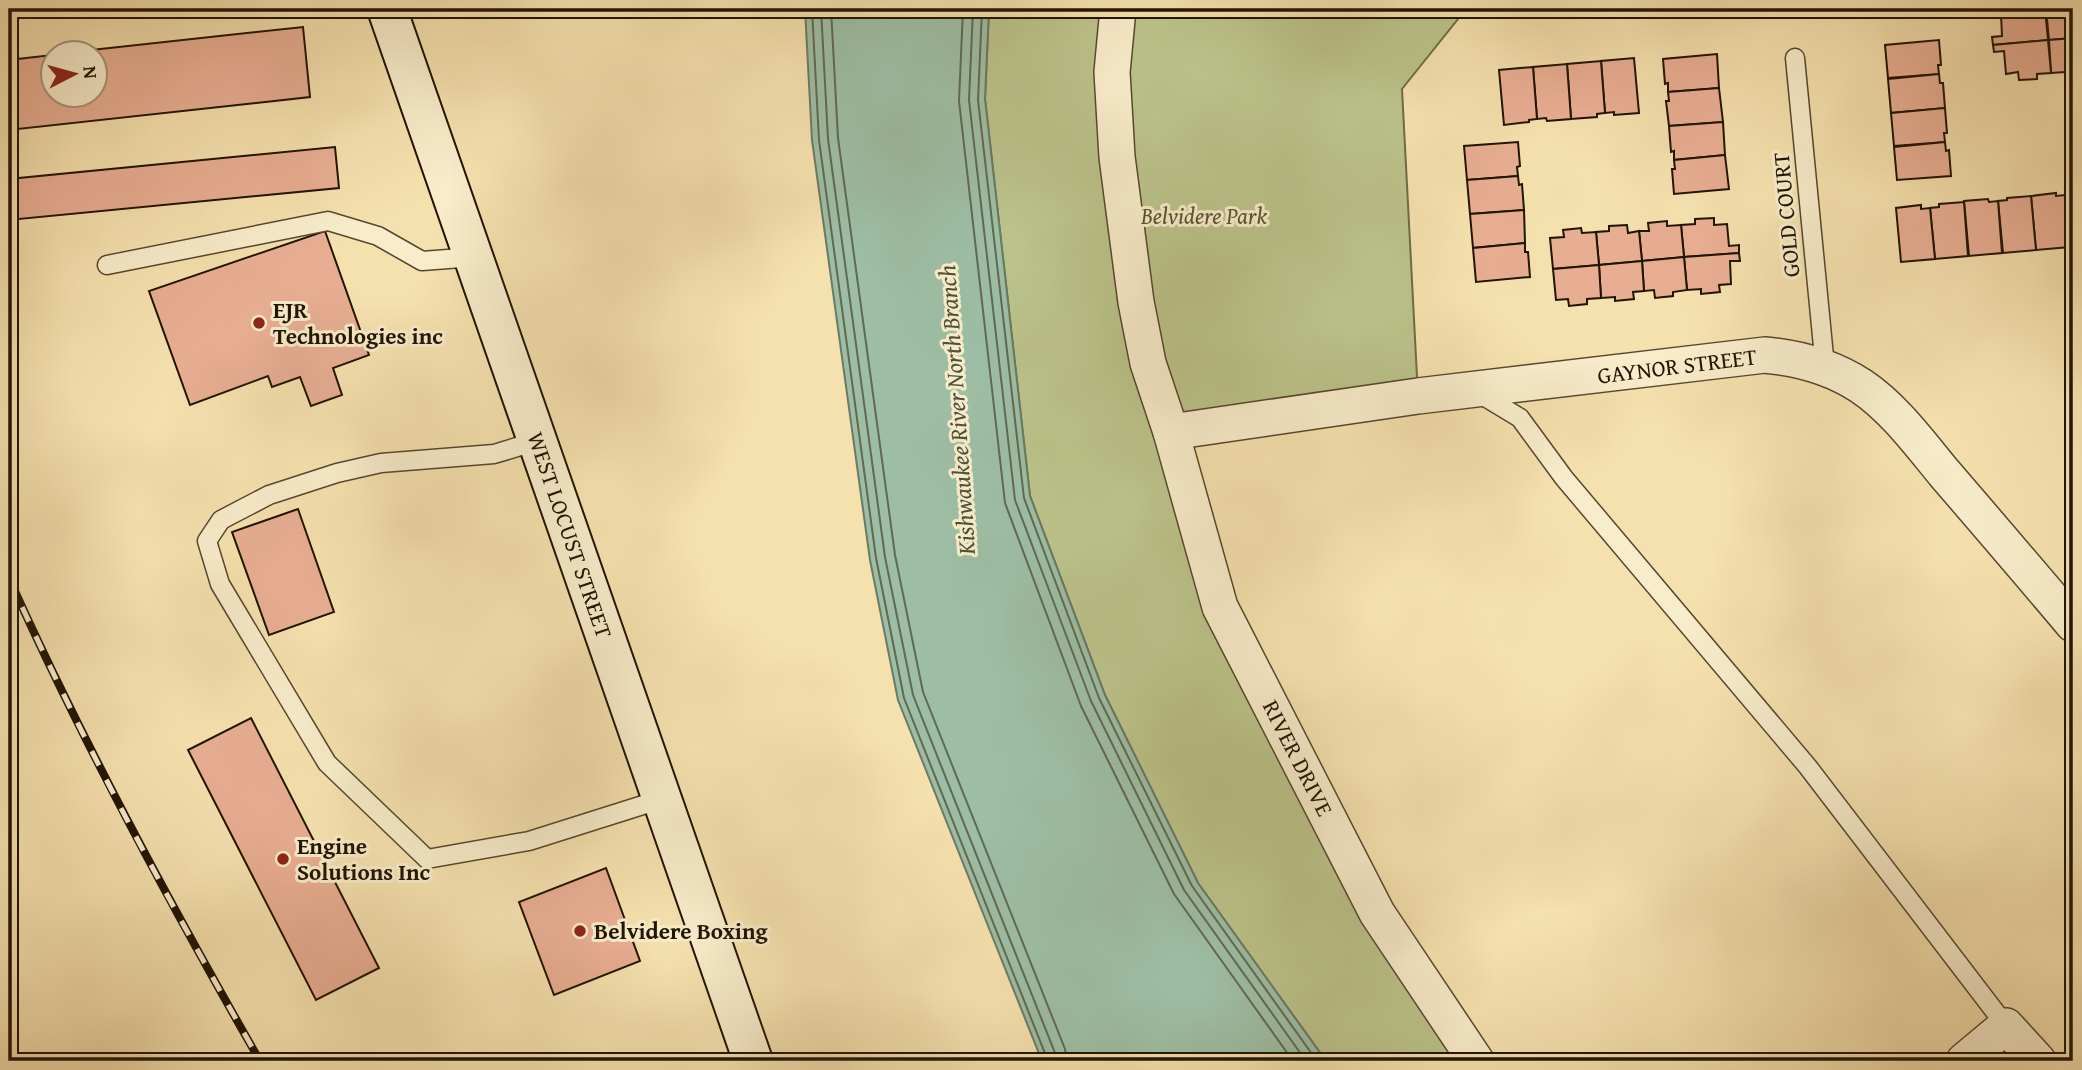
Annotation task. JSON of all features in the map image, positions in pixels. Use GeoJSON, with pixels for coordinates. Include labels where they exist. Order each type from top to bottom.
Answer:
{"type":"FeatureCollection","features":[{"type":"Feature","properties":{"kind":"street","name":"WEST LOCUST STREET"},"geometry":{"type":"LineString","coordinates":[[387,9],[753,1061]]}},
{"type":"Feature","properties":{"kind":"street","name":"RIVER DRIVE"},"geometry":{"type":"LineString","coordinates":[[1118,9],[1112,72],[1118,157],[1136,302],[1148,363],[1171,432],[1220,607],[1377,913],[1476,1061]]}},
{"type":"Feature","properties":{"kind":"street","name":"GAYNOR STREET"},"geometry":{"type":"LineString","coordinates":[[1171,432],[1474,390],[1765,355],[1786,357],[1825,367],[1864,388],[1900,421],[2073,624]]}},
{"type":"Feature","properties":{"kind":"street"},"geometry":{"type":"LineString","coordinates":[[1964,1061],[2006,1026],[2038,1061]]}},
{"type":"Feature","properties":{"kind":"lane","name":"GOLD COURT"},"geometry":{"type":"LineString","coordinates":[[1796,58],[1825,367]]}},
{"type":"Feature","properties":{"kind":"lane"},"geometry":{"type":"LineString","coordinates":[[107,265],[328,221],[377,236],[422,261],[474,257]]}},
{"type":"Feature","properties":{"kind":"lane"},"geometry":{"type":"LineString","coordinates":[[1474,390],[1520,418],[1564,478],[1808,767],[2006,1026]]}},
{"type":"Feature","properties":{"kind":"lane"},"geometry":{"type":"LineString","coordinates":[[537,440],[494,454],[381,463],[337,473],[269,495],[221,520],[207,541],[220,584],[327,763],[426,859],[529,841],[662,799]]}},
{"type":"Feature","properties":{"kind":"green space","name":"Belvidere Park"},"geometry":{"type":"Polygon","coordinates":[[[989,9],[1466,9],[1402,89],[1418,396],[1172,432],[1220,607],[1476,1061],[1326,1061],[1198,883],[1105,695],[1030,496],[985,99],[989,9]]]}},
{"type":"Feature","properties":{"kind":"water","name":"Kishwaukee River North Branch"},"geometry":{"type":"Polygon","coordinates":[[[805,9],[989,9],[985,99],[1030,496],[1105,695],[1198,883],[1326,1061],[1042,1061],[898,700],[870,560],[812,140],[805,9]]]}},
{"type":"Feature","properties":{"kind":"building"},"geometry":{"type":"Polygon","coordinates":[[[9,9],[74,9],[9,14],[9,9]]]}},
{"type":"Feature","properties":{"kind":"building"},"geometry":{"type":"Polygon","coordinates":[[[2013,9],[2045,9],[2048,40],[1993,45],[1992,37],[2002,36],[2001,14],[2013,13],[2013,9]]]}},
{"type":"Feature","properties":{"kind":"building"},"geometry":{"type":"Polygon","coordinates":[[[2046,9],[2073,9],[2073,38],[2049,40],[2046,9]]]}},
{"type":"Feature","properties":{"kind":"building"},"geometry":{"type":"Polygon","coordinates":[[[303,27],[310,97],[9,130],[9,60],[38,57],[38,108],[108,108],[108,48],[303,27]]]}},
{"type":"Feature","properties":{"kind":"building"},"geometry":{"type":"Polygon","coordinates":[[[2073,38],[2073,75],[2066,76],[2065,72],[2051,73],[2049,40],[2073,38]]]}},
{"type":"Feature","properties":{"kind":"building"},"geometry":{"type":"Polygon","coordinates":[[[1939,40],[1939,74],[1888,78],[1885,45],[1939,40]]]}},
{"type":"Feature","properties":{"kind":"building"},"geometry":{"type":"Polygon","coordinates":[[[2048,40],[2051,73],[2037,74],[2037,79],[2019,80],[2018,72],[2006,74],[2004,51],[1994,52],[1993,45],[2048,40]]]}},
{"type":"Feature","properties":{"kind":"building"},"geometry":{"type":"Polygon","coordinates":[[[1717,54],[1719,88],[1668,92],[1663,59],[1717,54]]]}},
{"type":"Feature","properties":{"kind":"building"},"geometry":{"type":"Polygon","coordinates":[[[1634,58],[1639,113],[1605,113],[1601,61],[1634,58]]]}},
{"type":"Feature","properties":{"kind":"building"},"geometry":{"type":"Polygon","coordinates":[[[1601,61],[1605,113],[1597,114],[1597,117],[1571,119],[1567,64],[1601,61]]]}},
{"type":"Feature","properties":{"kind":"building"},"geometry":{"type":"Polygon","coordinates":[[[1567,64],[1571,119],[1537,119],[1533,67],[1567,64]]]}},
{"type":"Feature","properties":{"kind":"building"},"geometry":{"type":"Polygon","coordinates":[[[1533,67],[1537,119],[1504,125],[1499,70],[1533,67]]]}},
{"type":"Feature","properties":{"kind":"building"},"geometry":{"type":"Polygon","coordinates":[[[1939,74],[1940,83],[1943,83],[1945,108],[1891,113],[1888,79],[1939,74]]]}},
{"type":"Feature","properties":{"kind":"building"},"geometry":{"type":"Polygon","coordinates":[[[1719,88],[1723,122],[1669,126],[1666,101],[1669,101],[1668,92],[1719,88]]]}},
{"type":"Feature","properties":{"kind":"building"},"geometry":{"type":"Polygon","coordinates":[[[1945,108],[1945,142],[1894,146],[1891,113],[1945,108]]]}},
{"type":"Feature","properties":{"kind":"building"},"geometry":{"type":"Polygon","coordinates":[[[1723,122],[1725,155],[1674,160],[1669,126],[1723,122]]]}},
{"type":"Feature","properties":{"kind":"building"},"geometry":{"type":"Polygon","coordinates":[[[1518,142],[1518,176],[1467,180],[1464,146],[1518,142]]]}},
{"type":"Feature","properties":{"kind":"building"},"geometry":{"type":"Polygon","coordinates":[[[1945,142],[1946,151],[1949,150],[1951,176],[1897,180],[1894,147],[1945,142]]]}},
{"type":"Feature","properties":{"kind":"building"},"geometry":{"type":"Polygon","coordinates":[[[335,147],[339,188],[9,220],[9,179],[335,147]]]}},
{"type":"Feature","properties":{"kind":"building"},"geometry":{"type":"Polygon","coordinates":[[[1725,155],[1729,189],[1674,194],[1674,160],[1725,155]]]}},
{"type":"Feature","properties":{"kind":"building"},"geometry":{"type":"Polygon","coordinates":[[[1518,176],[1519,185],[1522,184],[1524,210],[1470,214],[1467,180],[1518,176]]]}},
{"type":"Feature","properties":{"kind":"building"},"geometry":{"type":"Polygon","coordinates":[[[2056,193],[2056,196],[2065,195],[2070,247],[2036,250],[2031,196],[2056,193]]]}},
{"type":"Feature","properties":{"kind":"building"},"geometry":{"type":"Polygon","coordinates":[[[2073,194],[2073,247],[2070,247],[2065,195],[2073,194]]]}},
{"type":"Feature","properties":{"kind":"building"},"geometry":{"type":"Polygon","coordinates":[[[2031,196],[2036,250],[2003,253],[1998,201],[2031,196]]]}},
{"type":"Feature","properties":{"kind":"building"},"geometry":{"type":"Polygon","coordinates":[[[1988,199],[1989,202],[1998,201],[2002,253],[1969,256],[1964,201],[1988,199]]]}},
{"type":"Feature","properties":{"kind":"building"},"geometry":{"type":"Polygon","coordinates":[[[1964,202],[1968,256],[1935,259],[1930,208],[1939,207],[1939,204],[1964,202]]]}},
{"type":"Feature","properties":{"kind":"building"},"geometry":{"type":"Polygon","coordinates":[[[1921,205],[1921,209],[1930,208],[1935,259],[1901,262],[1896,208],[1921,205]]]}},
{"type":"Feature","properties":{"kind":"building"},"geometry":{"type":"Polygon","coordinates":[[[1524,210],[1525,243],[1473,248],[1470,214],[1524,210]]]}},
{"type":"Feature","properties":{"kind":"building"},"geometry":{"type":"Polygon","coordinates":[[[1714,218],[1714,225],[1727,224],[1729,246],[1739,245],[1739,253],[1684,257],[1681,225],[1695,224],[1695,219],[1714,218]]]}},
{"type":"Feature","properties":{"kind":"building"},"geometry":{"type":"Polygon","coordinates":[[[1667,221],[1667,226],[1681,225],[1684,257],[1642,261],[1639,231],[1649,231],[1648,223],[1667,221]]]}},
{"type":"Feature","properties":{"kind":"building"},"geometry":{"type":"Polygon","coordinates":[[[1627,225],[1628,233],[1639,231],[1642,261],[1599,265],[1596,232],[1609,231],[1609,226],[1627,225]]]}},
{"type":"Feature","properties":{"kind":"building"},"geometry":{"type":"Polygon","coordinates":[[[1581,228],[1582,233],[1596,232],[1599,265],[1553,269],[1550,238],[1564,237],[1563,230],[1581,228]]]}},
{"type":"Feature","properties":{"kind":"building","name":"EJR Technologies inc"},"geometry":{"type":"Polygon","coordinates":[[[325,231],[369,355],[333,368],[342,395],[311,406],[300,377],[272,387],[268,376],[190,405],[149,291],[325,231]]]}},
{"type":"Feature","properties":{"kind":"building"},"geometry":{"type":"Polygon","coordinates":[[[1525,243],[1530,277],[1476,282],[1473,248],[1525,243]]]}},
{"type":"Feature","properties":{"kind":"building"},"geometry":{"type":"Polygon","coordinates":[[[1739,253],[1740,261],[1730,261],[1731,284],[1719,285],[1720,292],[1701,294],[1701,289],[1687,290],[1684,257],[1739,253]]]}},
{"type":"Feature","properties":{"kind":"building"},"geometry":{"type":"Polygon","coordinates":[[[1684,257],[1687,290],[1673,292],[1673,296],[1655,298],[1654,290],[1644,291],[1642,261],[1684,257]]]}},
{"type":"Feature","properties":{"kind":"building"},"geometry":{"type":"Polygon","coordinates":[[[1642,261],[1644,291],[1633,292],[1634,299],[1615,301],[1615,297],[1601,298],[1599,265],[1642,261]]]}},
{"type":"Feature","properties":{"kind":"building"},"geometry":{"type":"Polygon","coordinates":[[[1599,265],[1601,298],[1587,299],[1587,304],[1569,306],[1568,299],[1556,300],[1553,269],[1599,265]]]}},
{"type":"Feature","properties":{"kind":"building"},"geometry":{"type":"Polygon","coordinates":[[[298,509],[334,612],[269,635],[232,532],[298,509]]]}},
{"type":"Feature","properties":{"kind":"building","name":"Engine Solutions Inc"},"geometry":{"type":"Polygon","coordinates":[[[251,718],[379,968],[316,1000],[188,750],[251,718]]]}},
{"type":"Feature","properties":{"kind":"building","name":"Belvidere Boxing"},"geometry":{"type":"Polygon","coordinates":[[[606,868],[640,961],[554,995],[519,902],[606,868]]]}},
{"type":"Feature","properties":{"kind":"railway"},"geometry":{"type":"LineString","coordinates":[[9,578],[128,822],[260,1061]]}},
{"type":"Feature","properties":{"kind":"place","name":"EJR Technologies inc"},"geometry":{"type":"Point","coordinates":[259,323]}},
{"type":"Feature","properties":{"kind":"place","name":"Engine Solutions Inc"},"geometry":{"type":"Point","coordinates":[283,859]}},
{"type":"Feature","properties":{"kind":"place","name":"Belvidere Boxing"},"geometry":{"type":"Point","coordinates":[580,931]}}]}
